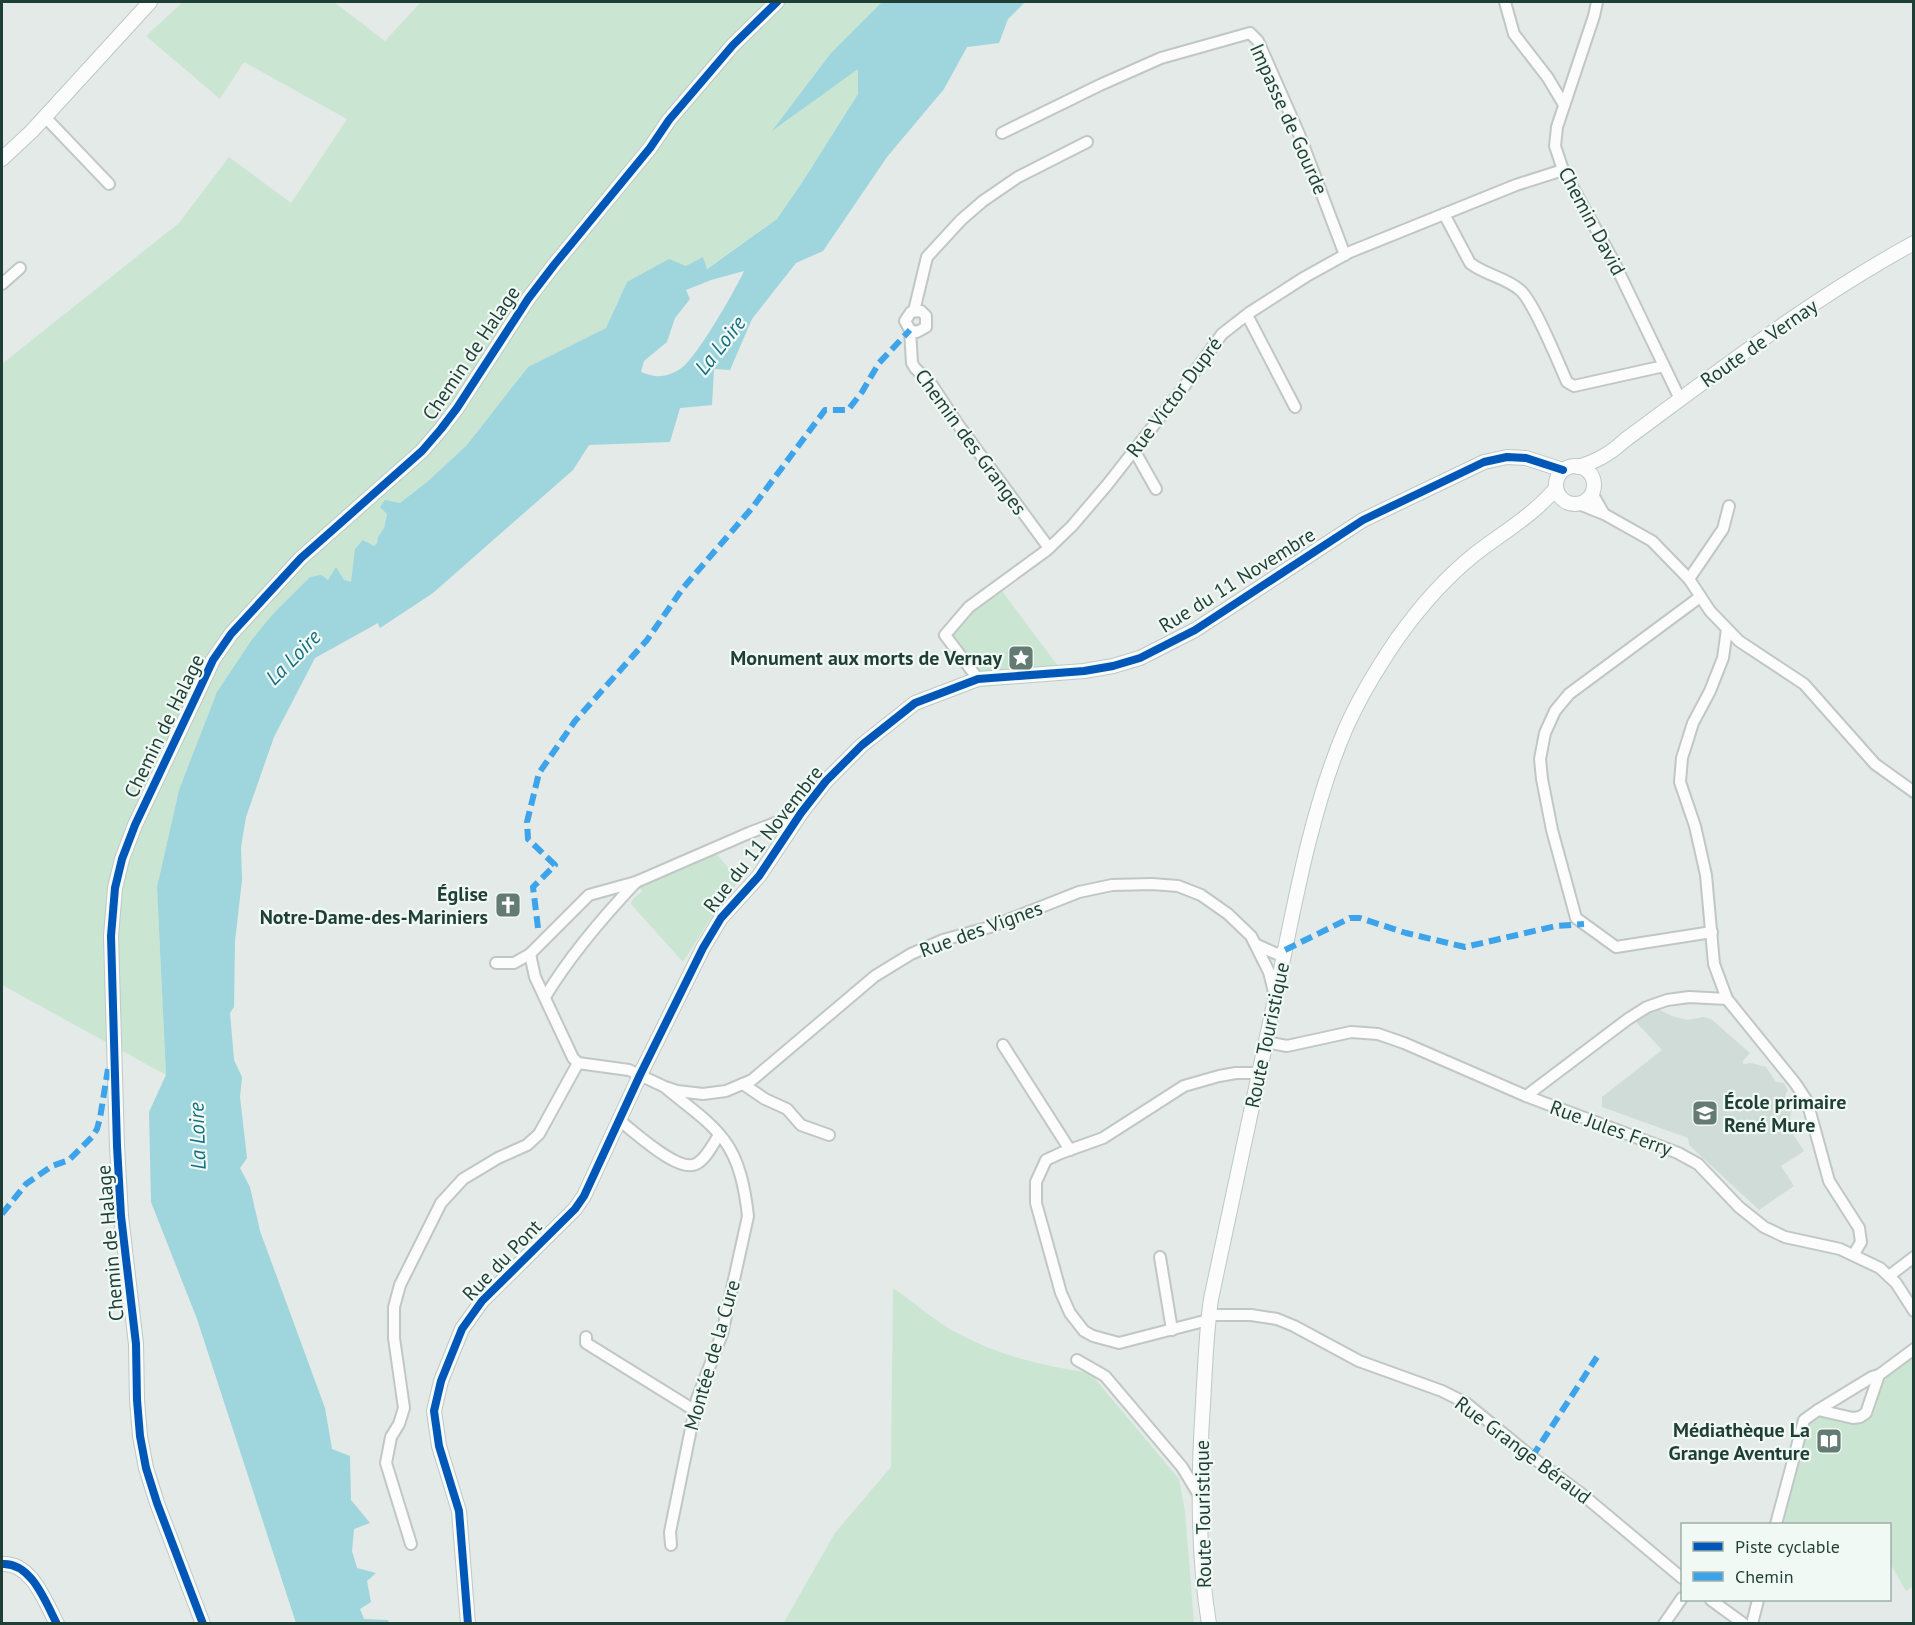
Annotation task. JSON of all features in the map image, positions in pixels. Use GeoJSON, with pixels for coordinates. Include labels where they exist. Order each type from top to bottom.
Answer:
{"type":"FeatureCollection","features":[{"type":"Feature","properties":{"kind":"street"},"geometry":{"type":"LineString","coordinates":[[2,159],[45,117],[150,2]]}},
{"type":"Feature","properties":{"kind":"street","name":"Chemin de Halage"},"geometry":{"type":"LineString","coordinates":[[203,1623],[157,1503],[146,1467],[140,1436],[136,1344],[121,1216],[117,1146],[111,936],[115,888],[122,859],[135,825],[213,660],[231,634],[301,558],[422,451],[463,399],[528,298],[554,265],[650,148],[669,120],[733,45],[777,2]]}},
{"type":"Feature","properties":{"kind":"street"},"geometry":{"type":"LineString","coordinates":[[1505,2],[1514,34],[1548,78],[1564,105]]}},
{"type":"Feature","properties":{"kind":"street","name":"Chemin David"},"geometry":{"type":"LineString","coordinates":[[1597,2],[1557,127],[1555,146],[1563,170],[1613,260],[1680,399]]}},
{"type":"Feature","properties":{"kind":"street","name":"Impasse de Gourde"},"geometry":{"type":"LineString","coordinates":[[1002,133],[1161,58],[1250,33],[1258,41],[1299,134],[1345,255]]}},
{"type":"Feature","properties":{"kind":"street"},"geometry":{"type":"LineString","coordinates":[[45,117],[109,184]]}},
{"type":"Feature","properties":{"kind":"street"},"geometry":{"type":"LineString","coordinates":[[914,311],[924,313],[927,323],[921,331],[910,330],[906,325],[906,317],[914,311],[927,257],[961,219],[1018,177],[1087,142]]}},
{"type":"Feature","properties":{"kind":"street","name":"Rue Victor Dupré"},"geometry":{"type":"LineString","coordinates":[[978,679],[945,635],[969,607],[1048,548],[1072,526],[1183,388],[1222,334],[1247,315],[1345,255],[1516,184],[1563,170]]}},
{"type":"Feature","properties":{"kind":"street"},"geometry":{"type":"LineString","coordinates":[[1444,214],[1470,263],[1522,291],[1531,304],[1567,382],[1574,386],[1664,366]]}},
{"type":"Feature","properties":{"kind":"street","name":"Route de Vernay"},"geometry":{"type":"LineString","coordinates":[[1578,467],[1611,453],[1680,399],[1809,306],[1914,243]]}},
{"type":"Feature","properties":{"kind":"street"},"geometry":{"type":"LineString","coordinates":[[2,284],[20,268]]}},
{"type":"Feature","properties":{"kind":"street"},"geometry":{"type":"LineString","coordinates":[[1247,315],[1295,407]]}},
{"type":"Feature","properties":{"kind":"street","name":"Chemin des Granges"},"geometry":{"type":"LineString","coordinates":[[910,330],[912,363],[932,385],[1048,548]]}},
{"type":"Feature","properties":{"kind":"street"},"geometry":{"type":"LineString","coordinates":[[1134,450],[1156,489]]}},
{"type":"Feature","properties":{"kind":"street","name":"Route de Vernay"},"geometry":{"type":"LineString","coordinates":[[1593,491],[1599,472],[1611,453]]}},
{"type":"Feature","properties":{"kind":"street","name":"Rue du 11 Novembre"},"geometry":{"type":"LineString","coordinates":[[640,1076],[715,928],[759,876],[801,813],[826,781],[862,745],[915,703],[978,679],[1084,671],[1140,658],[1194,630],[1363,520],[1484,462],[1507,457],[1526,458],[1563,470]]}},
{"type":"Feature","properties":{"kind":"street"},"geometry":{"type":"LineString","coordinates":[[1526,458],[1556,485],[1561,498],[1604,514],[1652,541],[1689,579],[1710,611],[1739,641],[1804,684],[1875,764],[1914,792]]}},
{"type":"Feature","properties":{"kind":"street"},"geometry":{"type":"LineString","coordinates":[[1556,485],[1563,470],[1583,468],[1592,477],[1593,491],[1604,514]]}},
{"type":"Feature","properties":{"kind":"street","name":"Route Touristique"},"geometry":{"type":"LineString","coordinates":[[1209,1623],[1202,1585],[1199,1466],[1209,1317],[1258,1073],[1320,799],[1345,729],[1367,687],[1398,638],[1432,594],[1472,556],[1549,496],[1556,485]]}},
{"type":"Feature","properties":{"kind":"street"},"geometry":{"type":"LineString","coordinates":[[1575,504],[1586,501],[1593,491]]}},
{"type":"Feature","properties":{"kind":"street","name":"Route Touristique"},"geometry":{"type":"LineString","coordinates":[[1523,518],[1556,505],[1575,504]]}},
{"type":"Feature","properties":{"kind":"street"},"geometry":{"type":"LineString","coordinates":[[1689,579],[1723,529],[1729,507]]}},
{"type":"Feature","properties":{"kind":"street"},"geometry":{"type":"LineString","coordinates":[[1700,597],[1569,694],[1556,711],[1545,733],[1540,759],[1552,831],[1576,918],[1616,947],[1712,932]]}},
{"type":"Feature","properties":{"kind":"street"},"geometry":{"type":"LineString","coordinates":[[1727,629],[1723,658],[1710,691],[1693,723],[1682,758],[1680,782],[1695,826],[1706,875],[1714,964],[1727,999],[1807,1101],[1829,1181],[1859,1228],[1861,1242],[1854,1254]]}},
{"type":"Feature","properties":{"kind":"street"},"geometry":{"type":"LineString","coordinates":[[496,963],[514,963],[530,954],[589,895],[636,882],[749,832],[801,813]]}},
{"type":"Feature","properties":{"kind":"street"},"geometry":{"type":"LineString","coordinates":[[546,997],[562,969],[589,934],[636,882]]}},
{"type":"Feature","properties":{"kind":"street","name":"Rue des Vignes"},"geometry":{"type":"LineString","coordinates":[[578,1063],[629,1070],[665,1087],[703,1094],[726,1091],[752,1080],[875,976],[911,954],[943,940],[1000,923],[1078,892],[1112,885],[1178,886],[1201,895],[1228,914],[1251,936],[1269,972],[1275,996]]}},
{"type":"Feature","properties":{"kind":"street"},"geometry":{"type":"LineString","coordinates":[[1257,945],[1276,954],[1285,950]]}},
{"type":"Feature","properties":{"kind":"street"},"geometry":{"type":"LineString","coordinates":[[411,1544],[386,1463],[391,1437],[399,1424],[404,1408],[394,1338],[394,1307],[400,1285],[441,1203],[463,1179],[498,1158],[527,1145],[539,1134],[578,1063],[573,1058],[536,976],[530,954]]}},
{"type":"Feature","properties":{"kind":"street"},"geometry":{"type":"LineString","coordinates":[[1526,1096],[1647,1007],[1667,1000],[1727,999]]}},
{"type":"Feature","properties":{"kind":"street","name":"Rue Jules Ferry"},"geometry":{"type":"LineString","coordinates":[[1265,1042],[1287,1046],[1351,1032],[1378,1034],[1526,1096],[1678,1153],[1698,1164],[1739,1207],[1764,1227],[1785,1237],[1854,1254],[1880,1268],[1896,1282],[1914,1311]]}},
{"type":"Feature","properties":{"kind":"street"},"geometry":{"type":"LineString","coordinates":[[1003,1045],[1070,1150]]}},
{"type":"Feature","properties":{"kind":"street","name":"Rue Grange Béraud"},"geometry":{"type":"LineString","coordinates":[[1258,1073],[1236,1073],[1184,1086],[1103,1138],[1046,1160],[1036,1182],[1036,1203],[1061,1293],[1078,1325],[1093,1336],[1119,1343],[1172,1330],[1209,1317],[1251,1315],[1277,1319],[1294,1326],[1359,1361],[1442,1391],[1466,1403],[1532,1457],[1584,1495],[1681,1576]]}},
{"type":"Feature","properties":{"kind":"street","name":"Rue du Pont"},"geometry":{"type":"LineString","coordinates":[[468,1623],[459,1511],[439,1446],[434,1411],[441,1381],[462,1329],[482,1301],[575,1209],[584,1196],[640,1076]]}},
{"type":"Feature","properties":{"kind":"street"},"geometry":{"type":"LineString","coordinates":[[743,1084],[765,1099],[787,1109],[801,1125],[829,1135]]}},
{"type":"Feature","properties":{"kind":"street","name":"Montée de la Cure"},"geometry":{"type":"LineString","coordinates":[[665,1087],[719,1135],[736,1162],[746,1196],[748,1216],[722,1334],[694,1410],[670,1532],[671,1545]]}},
{"type":"Feature","properties":{"kind":"street"},"geometry":{"type":"LineString","coordinates":[[620,1121],[674,1161],[687,1166],[693,1166],[702,1160],[719,1135]]}},
{"type":"Feature","properties":{"kind":"street"},"geometry":{"type":"LineString","coordinates":[[1161,1257],[1172,1330]]}},
{"type":"Feature","properties":{"kind":"street"},"geometry":{"type":"LineString","coordinates":[[1889,1276],[1914,1257]]}},
{"type":"Feature","properties":{"kind":"street"},"geometry":{"type":"LineString","coordinates":[[586,1337],[586,1343],[694,1410]]}},
{"type":"Feature","properties":{"kind":"street"},"geometry":{"type":"LineString","coordinates":[[1776,1523],[1804,1420],[1872,1377],[1879,1375],[1914,1349]]}},
{"type":"Feature","properties":{"kind":"street"},"geometry":{"type":"LineString","coordinates":[[1077,1360],[1105,1376],[1182,1467],[1200,1495]]}},
{"type":"Feature","properties":{"kind":"street"},"geometry":{"type":"LineString","coordinates":[[1818,1410],[1853,1418],[1860,1417],[1866,1413],[1879,1375]]}},
{"type":"Feature","properties":{"kind":"street"},"geometry":{"type":"LineString","coordinates":[[2,1564],[18,1566],[31,1579],[57,1623]]}},
{"type":"Feature","properties":{"kind":"street"},"geometry":{"type":"LineString","coordinates":[[1664,1623],[1681,1601]]}},
{"type":"Feature","properties":{"kind":"street"},"geometry":{"type":"LineString","coordinates":[[1714,1601],[1744,1623]]}},
{"type":"Feature","properties":{"kind":"street"},"geometry":{"type":"LineString","coordinates":[[1752,1623],[1758,1601]]}},
{"type":"Feature","properties":{"kind":"shaded area","name":"École primaire René Mure"},"geometry":{"type":"Polygon","coordinates":[[[1658,1009],[1687,1020],[1704,1017],[1711,1019],[1750,1053],[1743,1064],[1751,1063],[1766,1067],[1776,1082],[1784,1083],[1788,1091],[1785,1102],[1787,1107],[1792,1108],[1790,1118],[1796,1127],[1791,1131],[1804,1151],[1781,1166],[1794,1186],[1759,1210],[1689,1145],[1688,1138],[1602,1107],[1602,1097],[1662,1050],[1637,1023],[1637,1020],[1650,1011],[1658,1009]]]}},
{"type":"Feature","properties":{"kind":"green space"},"geometry":{"type":"Polygon","coordinates":[[[183,2],[334,2],[385,41],[421,2],[882,2],[831,53],[775,129],[858,68],[858,94],[777,219],[706,269],[686,266],[627,282],[606,328],[528,367],[466,446],[427,482],[387,514],[377,543],[374,546],[363,540],[351,582],[310,577],[303,585],[179,790],[157,887],[166,1075],[2,985],[2,364],[179,223],[229,157],[291,203],[347,119],[244,62],[220,99],[146,36],[183,2]]]}},
{"type":"Feature","properties":{"kind":"green space"},"geometry":{"type":"Polygon","coordinates":[[[999,587],[1058,666],[979,672],[951,635],[971,610],[999,587]]]}},
{"type":"Feature","properties":{"kind":"green space"},"geometry":{"type":"Polygon","coordinates":[[[715,852],[739,881],[716,910],[683,962],[631,904],[642,891],[639,887],[715,852]]]}},
{"type":"Feature","properties":{"kind":"green space"},"geometry":{"type":"Polygon","coordinates":[[[893,1288],[966,1338],[1036,1363],[1090,1373],[1179,1479],[1185,1511],[1194,1623],[783,1624],[835,1533],[891,1467],[893,1288]]]}},
{"type":"Feature","properties":{"kind":"green space"},"geometry":{"type":"Polygon","coordinates":[[[1913,1357],[1913,1586],[1906,1591],[1891,1565],[1891,1523],[1782,1523],[1808,1424],[1822,1417],[1853,1422],[1869,1418],[1875,1409],[1883,1379],[1895,1367],[1913,1357]]]}},
{"type":"Feature","properties":{"kind":"water","name":"La Loire"},"geometry":{"type":"Polygon","coordinates":[[[882,2],[1025,2],[1008,19],[999,43],[967,47],[944,89],[887,157],[823,251],[796,263],[752,319],[730,370],[714,369],[712,405],[680,408],[670,442],[589,445],[573,470],[433,593],[380,628],[378,623],[315,658],[274,737],[246,817],[241,847],[242,880],[235,941],[234,1007],[230,1013],[234,1060],[242,1077],[240,1097],[247,1158],[240,1168],[250,1187],[260,1231],[325,1408],[332,1449],[350,1456],[351,1500],[370,1523],[354,1529],[352,1551],[357,1568],[376,1573],[367,1581],[371,1602],[360,1609],[364,1619],[388,1620],[389,1623],[296,1623],[197,1319],[151,1202],[149,1112],[166,1075],[157,887],[179,790],[217,692],[251,641],[273,614],[310,577],[321,575],[328,580],[336,567],[344,580],[351,582],[355,549],[363,540],[374,546],[384,528],[387,514],[380,507],[385,500],[400,503],[466,446],[528,367],[606,328],[627,282],[669,259],[686,266],[703,257],[707,269],[777,219],[858,94],[858,69],[772,131],[831,53],[882,2]],[[744,271],[686,290],[690,299],[675,318],[667,342],[644,361],[641,372],[656,376],[665,375],[680,369],[687,363],[715,324],[744,271]]]}},
{"type":"Feature","properties":{"kind":"marked path"},"geometry":{"type":"LineString","coordinates":[[538,928],[533,887],[555,865],[528,839],[527,822],[539,773],[575,721],[647,640],[683,588],[752,508],[825,410],[848,410],[879,363],[910,330]]}},
{"type":"Feature","properties":{"kind":"marked path"},"geometry":{"type":"LineString","coordinates":[[1285,950],[1350,918],[1360,918],[1406,933],[1465,947],[1556,926],[1584,924]]}},
{"type":"Feature","properties":{"kind":"marked path"},"geometry":{"type":"LineString","coordinates":[[2,1214],[26,1184],[52,1166],[69,1160],[92,1137],[100,1118],[108,1069]]}},
{"type":"Feature","properties":{"kind":"marked path"},"geometry":{"type":"LineString","coordinates":[[1532,1457],[1597,1357]]}},
{"type":"Feature","properties":{"kind":"cycle path"},"geometry":{"type":"LineString","coordinates":[[203,1624],[157,1503],[146,1468],[140,1436],[136,1344],[121,1216],[117,1146],[111,936],[115,888],[122,859],[135,825],[213,660],[231,634],[301,558],[422,451],[457,408],[528,299],[554,265],[650,148],[669,120],[733,45],[777,2]]}},
{"type":"Feature","properties":{"kind":"cycle path"},"geometry":{"type":"LineString","coordinates":[[468,1624],[459,1511],[439,1446],[434,1411],[441,1381],[462,1329],[482,1301],[575,1209],[584,1196],[640,1075],[703,948],[721,918],[759,876],[801,813],[826,781],[862,745],[915,703],[978,679],[1084,671],[1140,658],[1195,630],[1363,520],[1484,462],[1507,457],[1526,458],[1563,470]]}},
{"type":"Feature","properties":{"kind":"cycle path"},"geometry":{"type":"LineString","coordinates":[[2,1564],[12,1565],[29,1576],[42,1594],[57,1624]]}},
{"type":"Feature","properties":{"kind":"place","name":"Monument aux morts de Vernay"},"geometry":{"type":"Point","coordinates":[1021,658]}},
{"type":"Feature","properties":{"kind":"place","name":"Église Notre-Dame-des-Mariniers"},"geometry":{"type":"Point","coordinates":[508,905]}},
{"type":"Feature","properties":{"kind":"place","name":"École primaire René Mure"},"geometry":{"type":"Point","coordinates":[1705,1113]}},
{"type":"Feature","properties":{"kind":"place","name":"Médiathèque La Grange Aventure"},"geometry":{"type":"Point","coordinates":[1829,1441]}}]}
